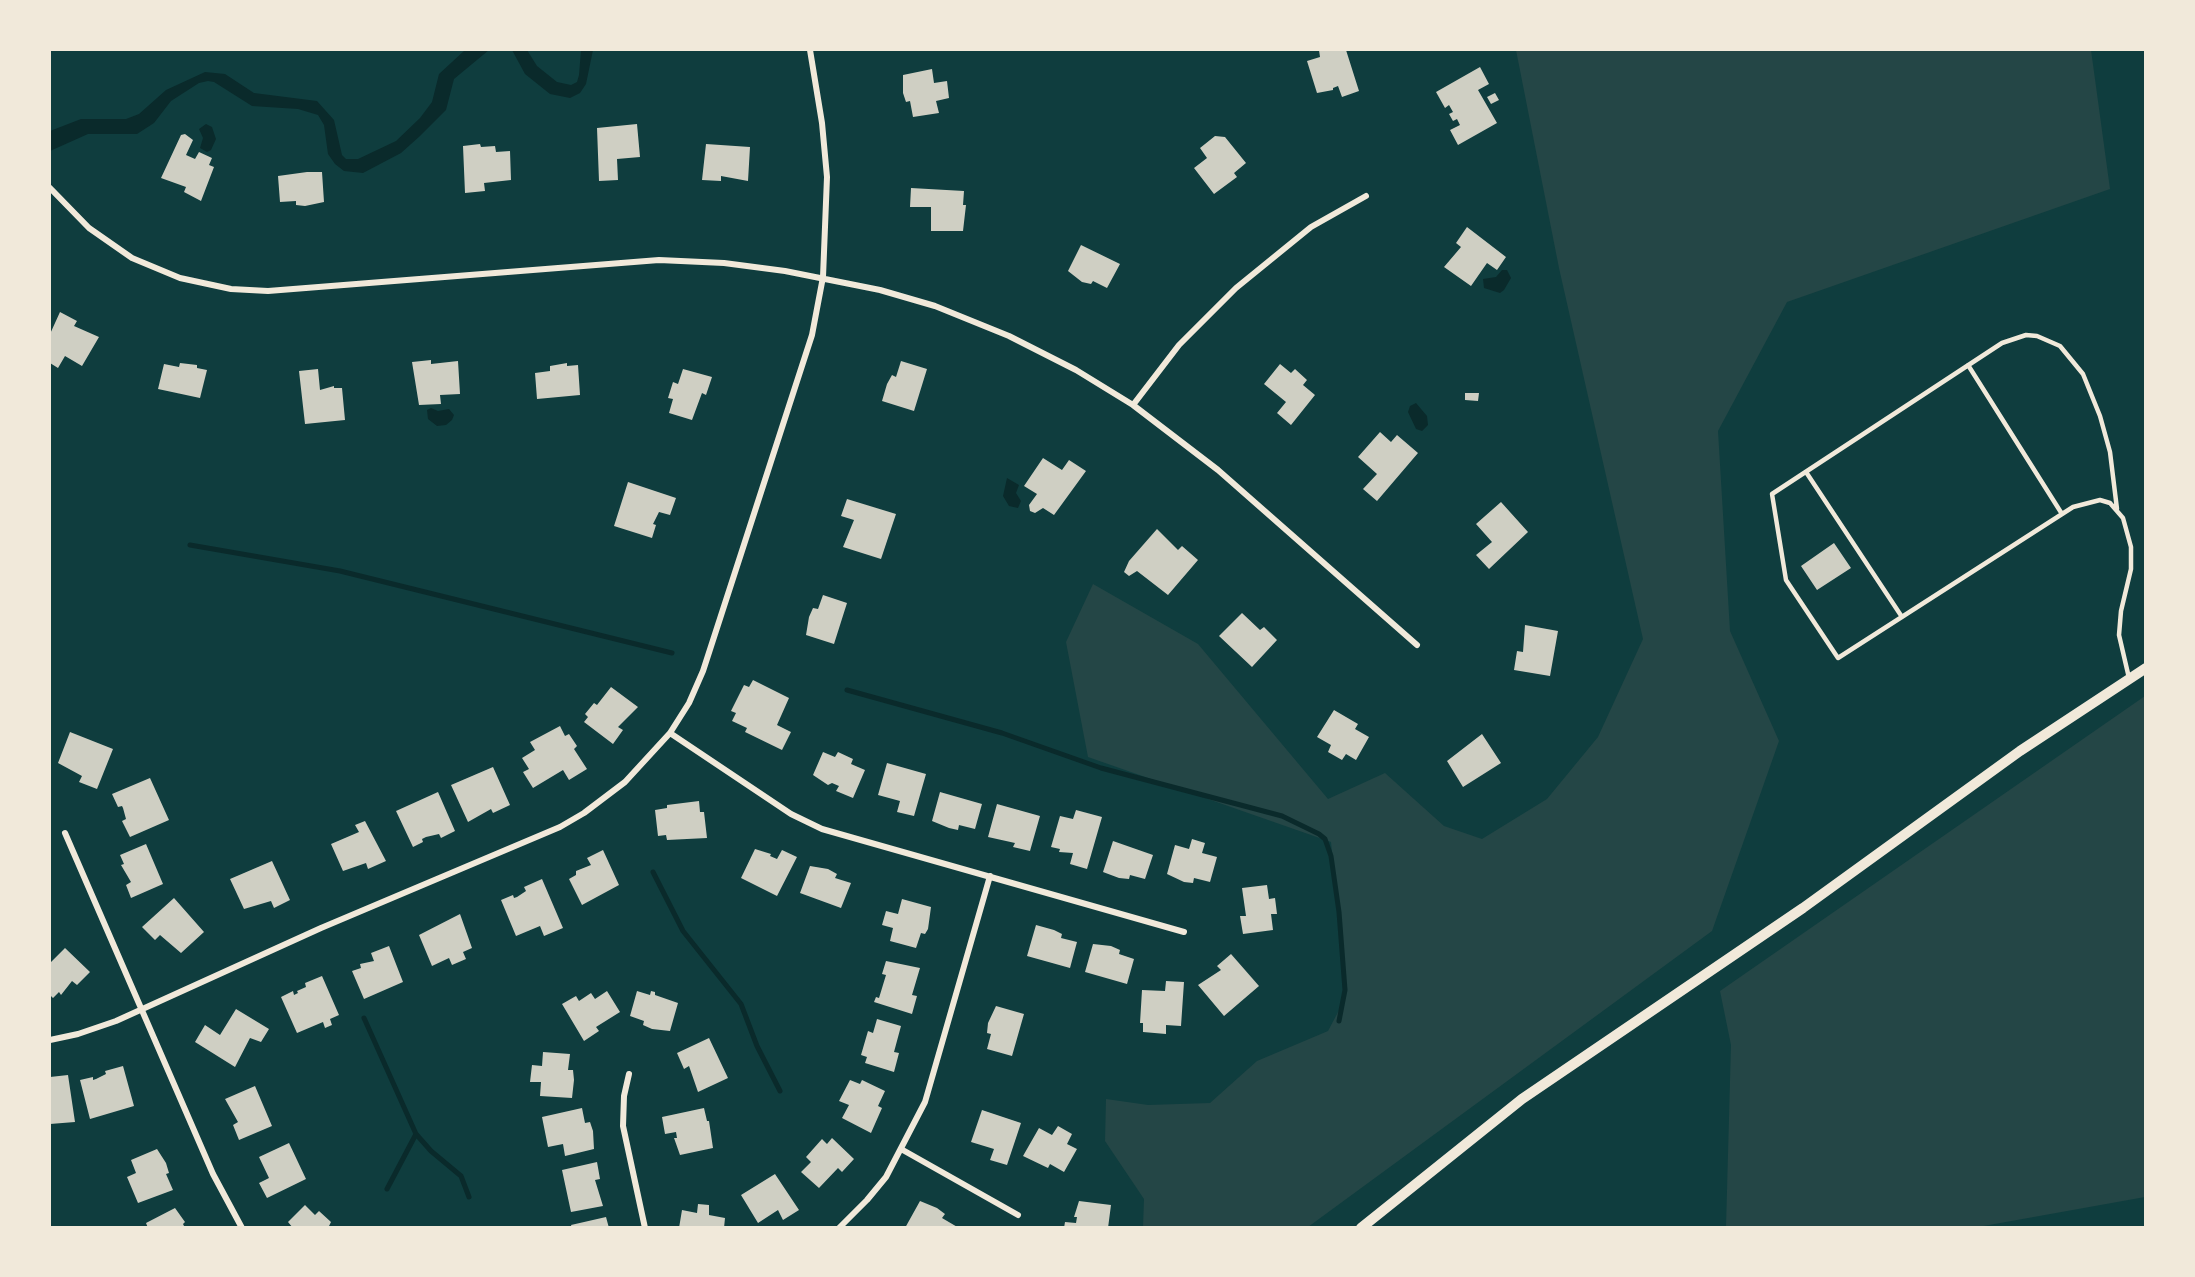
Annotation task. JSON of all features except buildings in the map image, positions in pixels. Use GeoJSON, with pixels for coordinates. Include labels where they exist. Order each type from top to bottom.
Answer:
{"type":"FeatureCollection","features":[{"type":"Feature","properties":{"kind":"street"},"geometry":{"type":"LineString","coordinates":[[50,1040],[96,1029],[321,928],[566,824],[625,782],[670,733],[693,694],[710,652],[803,368],[823,277],[827,177],[822,123],[810,50]]}},
{"type":"Feature","properties":{"kind":"street"},"geometry":{"type":"LineString","coordinates":[[50,188],[89,228],[132,258],[180,278],[231,289],[277,290],[660,260],[741,265],[823,277],[911,298],[966,318],[1047,355],[1133,405],[1218,471],[1418,645]]}},
{"type":"Feature","properties":{"kind":"street"},"geometry":{"type":"LineString","coordinates":[[1133,405],[1179,345],[1236,288],[1304,232],[1366,196]]}},
{"type":"Feature","properties":{"kind":"street"},"geometry":{"type":"LineString","coordinates":[[1361,1227],[1522,1099],[1803,908],[2020,751],[2145,668]]}},
{"type":"Feature","properties":{"kind":"street"},"geometry":{"type":"LineString","coordinates":[[670,733],[791,814],[822,829],[1184,932]]}},
{"type":"Feature","properties":{"kind":"street"},"geometry":{"type":"LineString","coordinates":[[65,833],[218,1185],[242,1227]]}},
{"type":"Feature","properties":{"kind":"street"},"geometry":{"type":"LineString","coordinates":[[838,1227],[878,1187],[901,1149],[932,1083],[990,876]]}},
{"type":"Feature","properties":{"kind":"street"},"geometry":{"type":"LineString","coordinates":[[629,1074],[624,1096],[623,1126],[645,1227]]}},
{"type":"Feature","properties":{"kind":"street"},"geometry":{"type":"LineString","coordinates":[[901,1149],[1018,1215]]}},
{"type":"Feature","properties":{"kind":"lane"},"geometry":{"type":"LineString","coordinates":[[2117,509],[2100,500],[2081,504],[2062,514],[1838,658],[1786,580],[1772,494],[2002,343],[2026,335],[2049,340],[2067,353],[2083,374],[2100,416],[2110,452],[2117,509],[2128,531],[2132,555],[2119,635],[2129,678]]}},
{"type":"Feature","properties":{"kind":"lane"},"geometry":{"type":"LineString","coordinates":[[1968,365],[2062,514]]}},
{"type":"Feature","properties":{"kind":"lane"},"geometry":{"type":"LineString","coordinates":[[1806,472],[1902,617]]}},
{"type":"Feature","properties":{"kind":"shaded area"},"geometry":{"type":"Polygon","coordinates":[[[465,50],[489,50],[454,79],[446,110],[420,136],[401,153],[363,173],[344,171],[335,164],[328,154],[324,125],[318,115],[298,109],[252,106],[214,82],[208,81],[199,83],[171,101],[154,123],[137,134],[88,134],[50,151],[50,131],[81,119],[126,119],[139,114],[166,90],[205,72],[225,74],[254,93],[317,101],[334,120],[342,155],[346,159],[358,159],[396,141],[420,118],[432,102],[439,74],[465,50]]]}},
{"type":"Feature","properties":{"kind":"shaded area"},"geometry":{"type":"Polygon","coordinates":[[[512,50],[527,50],[537,66],[557,82],[571,85],[577,82],[579,75],[581,50],[593,50],[586,84],[580,93],[570,98],[550,94],[525,74],[512,50]]]}},
{"type":"Feature","properties":{"kind":"shaded area"},"geometry":{"type":"Polygon","coordinates":[[[1516,50],[2091,50],[2110,189],[1787,302],[1718,431],[1730,631],[1779,741],[1712,931],[1308,1227],[1143,1227],[1144,1199],[1105,1141],[1106,1099],[1148,1105],[1210,1103],[1257,1061],[1328,1031],[1346,997],[1331,842],[1088,757],[1066,642],[1093,584],[1198,644],[1328,799],[1385,773],[1444,826],[1482,839],[1547,799],[1598,737],[1643,639],[1559,268],[1516,50]]]}},
{"type":"Feature","properties":{"kind":"shaded area"},"geometry":{"type":"Polygon","coordinates":[[[206,124],[212,127],[216,139],[211,150],[207,152],[200,148],[203,138],[199,129],[206,124]]]}},
{"type":"Feature","properties":{"kind":"shaded area"},"geometry":{"type":"Polygon","coordinates":[[[1502,270],[1507,270],[1511,278],[1504,290],[1500,293],[1484,288],[1483,279],[1496,277],[1502,270]]]}},
{"type":"Feature","properties":{"kind":"shaded area"},"geometry":{"type":"Polygon","coordinates":[[[1416,403],[1427,416],[1428,425],[1422,431],[1416,429],[1408,412],[1410,406],[1416,403]]]}},
{"type":"Feature","properties":{"kind":"shaded area"},"geometry":{"type":"Polygon","coordinates":[[[431,408],[438,411],[449,409],[454,415],[452,420],[446,425],[437,426],[428,419],[427,410],[431,408]]]}},
{"type":"Feature","properties":{"kind":"shaded area"},"geometry":{"type":"Polygon","coordinates":[[[1007,478],[1019,485],[1016,493],[1021,501],[1018,508],[1009,506],[1003,496],[1007,478]]]}},
{"type":"Feature","properties":{"kind":"shaded area"},"geometry":{"type":"Polygon","coordinates":[[[2145,696],[2145,1197],[1978,1227],[1726,1227],[1731,1045],[1720,991],[2145,696]]]}},
{"type":"Feature","properties":{"kind":"waterway"},"geometry":{"type":"LineString","coordinates":[[190,545],[340,571],[672,653]]}},
{"type":"Feature","properties":{"kind":"waterway"},"geometry":{"type":"LineString","coordinates":[[847,690],[1002,733],[1101,768],[1282,816],[1319,834],[1325,839],[1331,856],[1339,912],[1345,990],[1339,1021]]}},
{"type":"Feature","properties":{"kind":"waterway"},"geometry":{"type":"LineString","coordinates":[[653,872],[683,931],[741,1004],[757,1046],[780,1091]]}},
{"type":"Feature","properties":{"kind":"waterway"},"geometry":{"type":"LineString","coordinates":[[364,1018],[416,1134],[431,1151],[461,1176],[469,1197]]}},
{"type":"Feature","properties":{"kind":"waterway"},"geometry":{"type":"LineString","coordinates":[[387,1189],[416,1134]]}}]}
